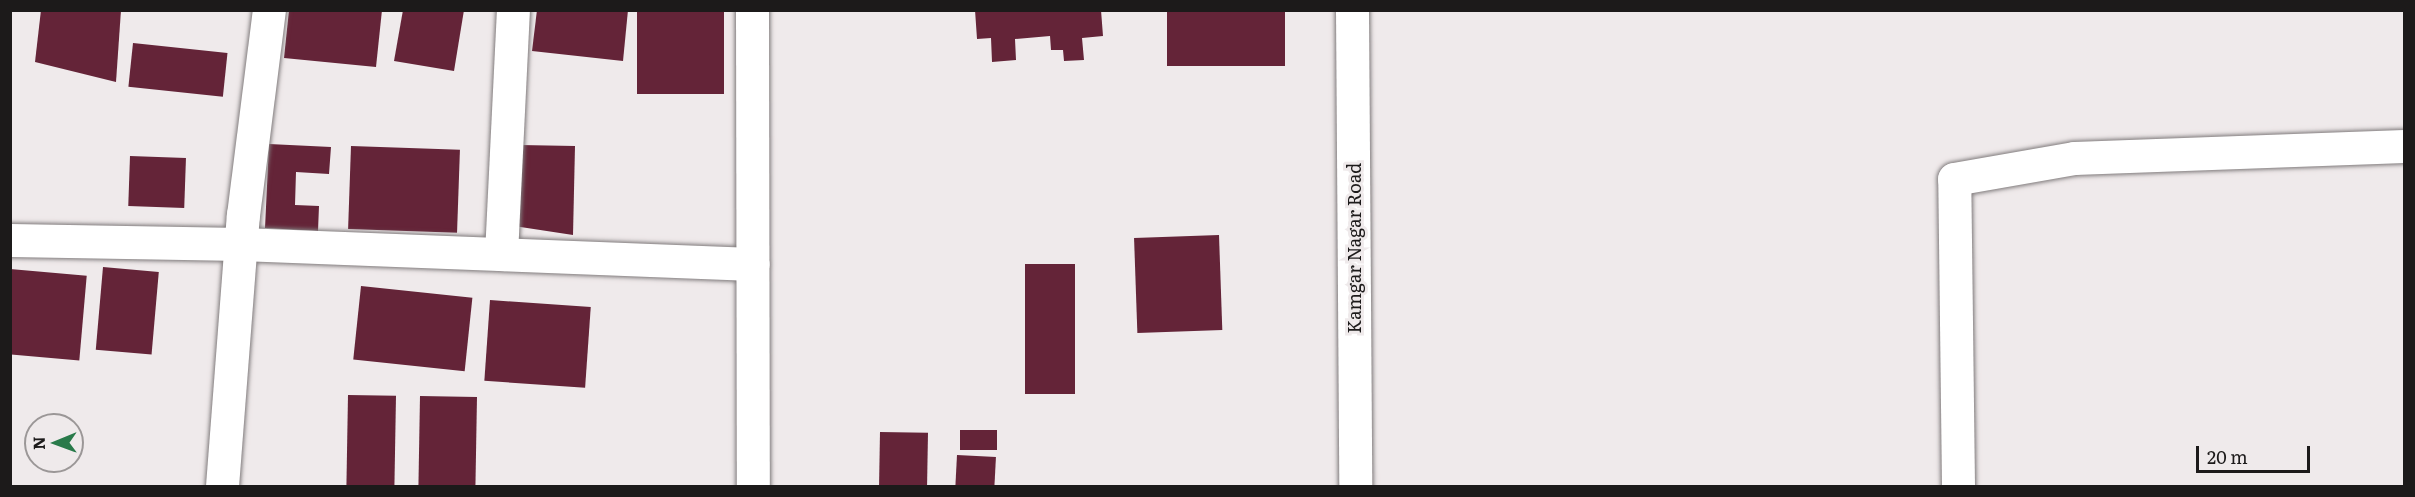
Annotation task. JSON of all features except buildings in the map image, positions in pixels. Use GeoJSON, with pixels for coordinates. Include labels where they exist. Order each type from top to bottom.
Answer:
{"type":"FeatureCollection","features":[{"type":"Feature","properties":{"kind":"street"},"geometry":{"type":"LineString","coordinates":[[222,486],[241,244],[269,10]]}},
{"type":"Feature","properties":{"kind":"street"},"geometry":{"type":"LineString","coordinates":[[501,254],[513,10]]}},
{"type":"Feature","properties":{"kind":"street"},"geometry":{"type":"LineString","coordinates":[[752,10],[753,486]]}},
{"type":"Feature","properties":{"kind":"street","name":"Kamgar Nagar Road"},"geometry":{"type":"LineString","coordinates":[[1352,10],[1355,486]]}},
{"type":"Feature","properties":{"kind":"street"},"geometry":{"type":"LineString","coordinates":[[1958,486],[1954,179],[2074,158],[2404,146]]}},
{"type":"Feature","properties":{"kind":"street"},"geometry":{"type":"LineString","coordinates":[[10,240],[241,244],[753,264]]}}]}
